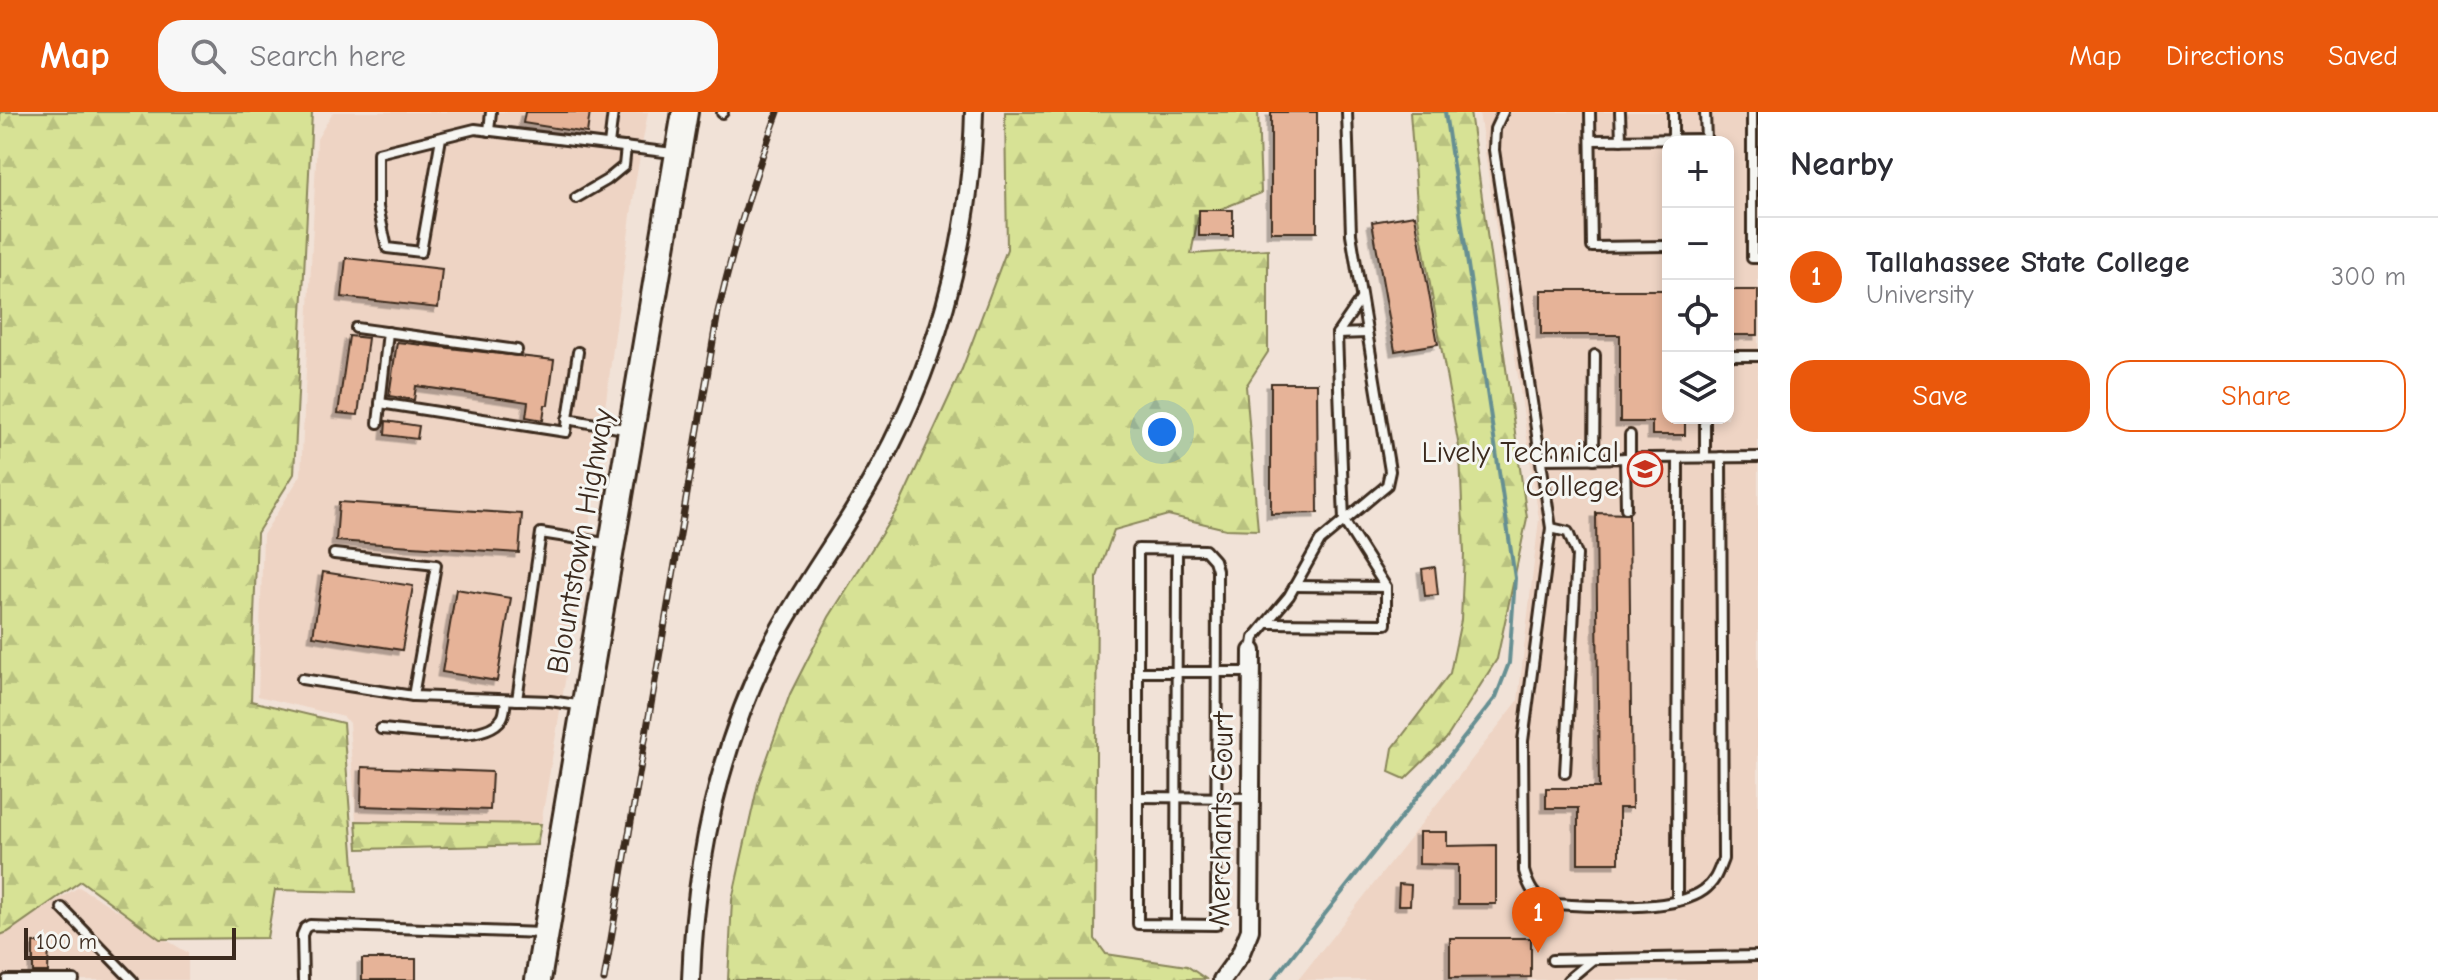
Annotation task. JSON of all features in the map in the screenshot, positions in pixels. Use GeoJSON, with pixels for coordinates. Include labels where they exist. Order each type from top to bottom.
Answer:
{"type":"FeatureCollection","features":[{"type":"Feature","properties":{"kind":"main road","name":"Blountstown Highway"},"geometry":{"type":"LineString","coordinates":[[538,980],[685,112]]}},
{"type":"Feature","properties":{"kind":"street"},"geometry":{"type":"LineString","coordinates":[[691,980],[698,878],[717,790],[736,727],[776,636],[802,589],[868,488],[916,394],[937,333],[961,242],[972,162],[974,112]]}},
{"type":"Feature","properties":{"kind":"street","name":"Merchants Court"},"geometry":{"type":"LineString","coordinates":[[1222,980],[1240,955],[1250,930],[1252,651]]}},
{"type":"Feature","properties":{"kind":"lane"},"geometry":{"type":"LineString","coordinates":[[489,131],[491,112]]}},
{"type":"Feature","properties":{"kind":"lane"},"geometry":{"type":"LineString","coordinates":[[609,145],[613,112]]}},
{"type":"Feature","properties":{"kind":"lane"},"geometry":{"type":"LineString","coordinates":[[1252,651],[1254,638],[1295,586],[1320,541],[1387,485],[1390,471],[1351,234],[1347,112]]}},
{"type":"Feature","properties":{"kind":"lane"},"geometry":{"type":"LineString","coordinates":[[1503,112],[1495,129],[1494,150],[1551,528],[1523,741],[1524,871],[1529,887],[1538,899],[1549,904],[1657,905],[1702,892],[1716,878],[1723,859],[1721,457]]}},
{"type":"Feature","properties":{"kind":"lane"},"geometry":{"type":"LineString","coordinates":[[1590,112],[1592,247],[1662,246]]}},
{"type":"Feature","properties":{"kind":"lane"},"geometry":{"type":"LineString","coordinates":[[1620,112],[1621,140]]}},
{"type":"Feature","properties":{"kind":"lane"},"geometry":{"type":"LineString","coordinates":[[1673,112],[1673,136]]}},
{"type":"Feature","properties":{"kind":"lane"},"geometry":{"type":"LineString","coordinates":[[1705,112],[1706,136]]}},
{"type":"Feature","properties":{"kind":"lane"},"geometry":{"type":"LineString","coordinates":[[1752,112],[1752,258],[1758,258]]}},
{"type":"Feature","properties":{"kind":"lane"},"geometry":{"type":"LineString","coordinates":[[441,138],[421,252],[387,248],[378,207],[378,153],[475,129],[678,154]]}},
{"type":"Feature","properties":{"kind":"lane"},"geometry":{"type":"LineString","coordinates":[[1591,140],[1662,139]]}},
{"type":"Feature","properties":{"kind":"lane"},"geometry":{"type":"LineString","coordinates":[[576,198],[624,166],[626,147]]}},
{"type":"Feature","properties":{"kind":"lane"},"geometry":{"type":"LineString","coordinates":[[1267,623],[1386,624],[1386,587],[1344,521],[1337,334],[1361,299]]}},
{"type":"Feature","properties":{"kind":"lane"},"geometry":{"type":"LineString","coordinates":[[356,328],[517,350]]}},
{"type":"Feature","properties":{"kind":"lane"},"geometry":{"type":"LineString","coordinates":[[378,423],[388,332]]}},
{"type":"Feature","properties":{"kind":"lane"},"geometry":{"type":"LineString","coordinates":[[1337,334],[1367,333]]}},
{"type":"Feature","properties":{"kind":"lane"},"geometry":{"type":"LineString","coordinates":[[380,403],[566,432],[578,352]]}},
{"type":"Feature","properties":{"kind":"lane"},"geometry":{"type":"LineString","coordinates":[[1594,459],[1595,355]]}},
{"type":"Feature","properties":{"kind":"lane"},"geometry":{"type":"LineString","coordinates":[[1734,356],[1758,356]]}},
{"type":"Feature","properties":{"kind":"lane"},"geometry":{"type":"LineString","coordinates":[[567,419],[631,431]]}},
{"type":"Feature","properties":{"kind":"lane"},"geometry":{"type":"LineString","coordinates":[[1705,424],[1705,457]]}},
{"type":"Feature","properties":{"kind":"lane"},"geometry":{"type":"LineString","coordinates":[[1626,508],[1630,435]]}},
{"type":"Feature","properties":{"kind":"lane"},"geometry":{"type":"LineString","coordinates":[[1541,459],[1758,457]]}},
{"type":"Feature","properties":{"kind":"lane"},"geometry":{"type":"LineString","coordinates":[[1677,901],[1678,458]]}},
{"type":"Feature","properties":{"kind":"lane"},"geometry":{"type":"LineString","coordinates":[[1551,528],[1568,532],[1577,555],[1565,773]]}},
{"type":"Feature","properties":{"kind":"lane"},"geometry":{"type":"LineString","coordinates":[[517,700],[541,533],[612,545]]}},
{"type":"Feature","properties":{"kind":"lane"},"geometry":{"type":"LineString","coordinates":[[1138,549],[1205,550],[1214,560],[1217,570],[1216,925],[1138,924],[1138,672],[1138,549]]}},
{"type":"Feature","properties":{"kind":"lane"},"geometry":{"type":"LineString","coordinates":[[1176,924],[1177,550]]}},
{"type":"Feature","properties":{"kind":"lane"},"geometry":{"type":"LineString","coordinates":[[334,554],[436,565],[413,696]]}},
{"type":"Feature","properties":{"kind":"lane"},"geometry":{"type":"LineString","coordinates":[[1295,586],[1386,587]]}},
{"type":"Feature","properties":{"kind":"lane"},"geometry":{"type":"LineString","coordinates":[[1138,672],[1252,672]]}},
{"type":"Feature","properties":{"kind":"lane"},"geometry":{"type":"LineString","coordinates":[[302,679],[413,696],[584,706]]}},
{"type":"Feature","properties":{"kind":"lane"},"geometry":{"type":"LineString","coordinates":[[381,729],[468,734],[490,729],[503,717],[506,700]]}},
{"type":"Feature","properties":{"kind":"lane"},"geometry":{"type":"LineString","coordinates":[[1138,797],[1252,798]]}},
{"type":"Feature","properties":{"kind":"lane"},"geometry":{"type":"LineString","coordinates":[[62,908],[132,980]]}},
{"type":"Feature","properties":{"kind":"lane"},"geometry":{"type":"LineString","coordinates":[[303,980],[302,935],[310,925],[546,933]]}},
{"type":"Feature","properties":{"kind":"lane"},"geometry":{"type":"LineString","coordinates":[[1552,960],[1758,956]]}},
{"type":"Feature","properties":{"kind":"lane"},"geometry":{"type":"LineString","coordinates":[[1568,980],[1593,960]]}},
{"type":"Feature","properties":{"kind":"lane"},"geometry":{"type":"LineString","coordinates":[[7,980],[74,980]]}},
{"type":"Feature","properties":{"kind":"shaded area"},"geometry":{"type":"Polygon","coordinates":[[[333,112],[648,112],[636,178],[581,586],[541,824],[356,821],[349,723],[344,717],[258,696],[263,535],[301,475],[317,139],[333,112]]]}},
{"type":"Feature","properties":{"kind":"shaded area","name":"Lively Technical College"},"geometry":{"type":"Polygon","coordinates":[[[1479,112],[1758,112],[1758,980],[1298,980],[1518,701],[1539,519],[1479,112]]]}},
{"type":"Feature","properties":{"kind":"shaded area"},"geometry":{"type":"Polygon","coordinates":[[[79,887],[188,953],[188,980],[0,980],[0,933],[79,887]]]}},
{"type":"Feature","properties":{"kind":"green space"},"geometry":{"type":"Polygon","coordinates":[[[0,112],[312,112],[294,474],[257,533],[251,701],[343,723],[356,892],[275,890],[267,938],[160,939],[81,881],[0,935],[0,112]]]}},
{"type":"Feature","properties":{"kind":"green space"},"geometry":{"type":"Polygon","coordinates":[[[1005,112],[1258,112],[1261,193],[1198,218],[1191,254],[1268,249],[1268,352],[1246,386],[1258,530],[1226,529],[1168,515],[1114,530],[1097,577],[1095,939],[1106,954],[1187,966],[1206,979],[728,980],[732,900],[758,784],[790,694],[829,617],[899,506],[962,369],[1007,249],[1005,112]]]}},
{"type":"Feature","properties":{"kind":"green space"},"geometry":{"type":"Polygon","coordinates":[[[1410,112],[1470,112],[1527,518],[1497,659],[1446,739],[1405,779],[1389,772],[1393,748],[1450,673],[1461,620],[1464,554],[1460,453],[1418,217],[1410,112]]]}},
{"type":"Feature","properties":{"kind":"green space"},"geometry":{"type":"Polygon","coordinates":[[[356,821],[541,824],[537,845],[358,849],[356,821]]]}},
{"type":"Feature","properties":{"kind":"building"},"geometry":{"type":"Polygon","coordinates":[[[525,112],[590,112],[587,133],[523,123],[525,112]]]}},
{"type":"Feature","properties":{"kind":"building"},"geometry":{"type":"Polygon","coordinates":[[[1271,112],[1317,112],[1317,232],[1271,232],[1271,112]]]}},
{"type":"Feature","properties":{"kind":"building"},"geometry":{"type":"Polygon","coordinates":[[[1199,210],[1233,210],[1233,236],[1199,236],[1199,210]]]}},
{"type":"Feature","properties":{"kind":"building"},"geometry":{"type":"Polygon","coordinates":[[[1415,215],[1438,344],[1395,351],[1372,222],[1415,215]]]}},
{"type":"Feature","properties":{"kind":"building"},"geometry":{"type":"Polygon","coordinates":[[[346,258],[442,269],[438,308],[342,297],[346,258]]]}},
{"type":"Feature","properties":{"kind":"building"},"geometry":{"type":"Polygon","coordinates":[[[1541,290],[1662,290],[1662,424],[1685,424],[1685,435],[1652,435],[1652,422],[1620,422],[1620,335],[1541,335],[1541,290]]]}},
{"type":"Feature","properties":{"kind":"building"},"geometry":{"type":"Polygon","coordinates":[[[1734,290],[1758,290],[1758,335],[1734,335],[1734,290]]]}},
{"type":"Feature","properties":{"kind":"building"},"geometry":{"type":"Polygon","coordinates":[[[349,336],[368,338],[358,415],[338,413],[349,336]]]}},
{"type":"Feature","properties":{"kind":"building"},"geometry":{"type":"Polygon","coordinates":[[[397,342],[554,360],[543,420],[526,417],[528,402],[416,386],[414,400],[389,396],[397,342]]]}},
{"type":"Feature","properties":{"kind":"building"},"geometry":{"type":"Polygon","coordinates":[[[1271,383],[1317,383],[1318,513],[1271,514],[1271,383]]]}},
{"type":"Feature","properties":{"kind":"building"},"geometry":{"type":"Polygon","coordinates":[[[386,421],[419,426],[417,439],[385,435],[386,421]]]}},
{"type":"Feature","properties":{"kind":"building"},"geometry":{"type":"Polygon","coordinates":[[[339,502],[522,514],[519,553],[336,541],[339,502]]]}},
{"type":"Feature","properties":{"kind":"building"},"geometry":{"type":"Polygon","coordinates":[[[1596,513],[1629,514],[1632,808],[1619,808],[1619,863],[1578,863],[1578,808],[1546,808],[1546,788],[1599,788],[1596,513]]]}},
{"type":"Feature","properties":{"kind":"building"},"geometry":{"type":"Polygon","coordinates":[[[1435,567],[1438,595],[1425,596],[1422,569],[1435,567]]]}},
{"type":"Feature","properties":{"kind":"building"},"geometry":{"type":"Polygon","coordinates":[[[323,572],[413,586],[402,650],[313,636],[323,572]]]}},
{"type":"Feature","properties":{"kind":"building"},"geometry":{"type":"Polygon","coordinates":[[[456,589],[511,598],[497,681],[442,672],[456,589]]]}},
{"type":"Feature","properties":{"kind":"building"},"geometry":{"type":"Polygon","coordinates":[[[362,767],[492,772],[490,810],[361,806],[362,767]]]}},
{"type":"Feature","properties":{"kind":"building"},"geometry":{"type":"Polygon","coordinates":[[[1419,832],[1447,832],[1447,846],[1496,845],[1496,904],[1458,904],[1458,865],[1419,864],[1419,832]]]}},
{"type":"Feature","properties":{"kind":"building"},"geometry":{"type":"Polygon","coordinates":[[[1399,884],[1411,885],[1410,905],[1398,905],[1399,884]]]}},
{"type":"Feature","properties":{"kind":"building"},"geometry":{"type":"Polygon","coordinates":[[[1450,938],[1531,938],[1531,977],[1450,978],[1450,938]]]}},
{"type":"Feature","properties":{"kind":"building"},"geometry":{"type":"Polygon","coordinates":[[[33,943],[49,943],[48,972],[33,972],[33,943]]]}},
{"type":"Feature","properties":{"kind":"building"},"geometry":{"type":"Polygon","coordinates":[[[362,959],[416,959],[416,980],[362,980],[362,959]]]}},
{"type":"Feature","properties":{"kind":"waterway"},"geometry":{"type":"LineString","coordinates":[[1273,980],[1496,697],[1509,663],[1515,578],[1445,112]]}},
{"type":"Feature","properties":{"kind":"railway"},"geometry":{"type":"LineString","coordinates":[[604,980],[718,312],[745,211],[778,112]]}},
{"type":"Feature","properties":{"kind":"place","name":"Lively Technical College"},"geometry":{"type":"Point","coordinates":[1645,469]}},
{"type":"Feature","properties":{"kind":"place","name":"Tallahassee State College"},"geometry":{"type":"Point","coordinates":[1538,953]}}]}
